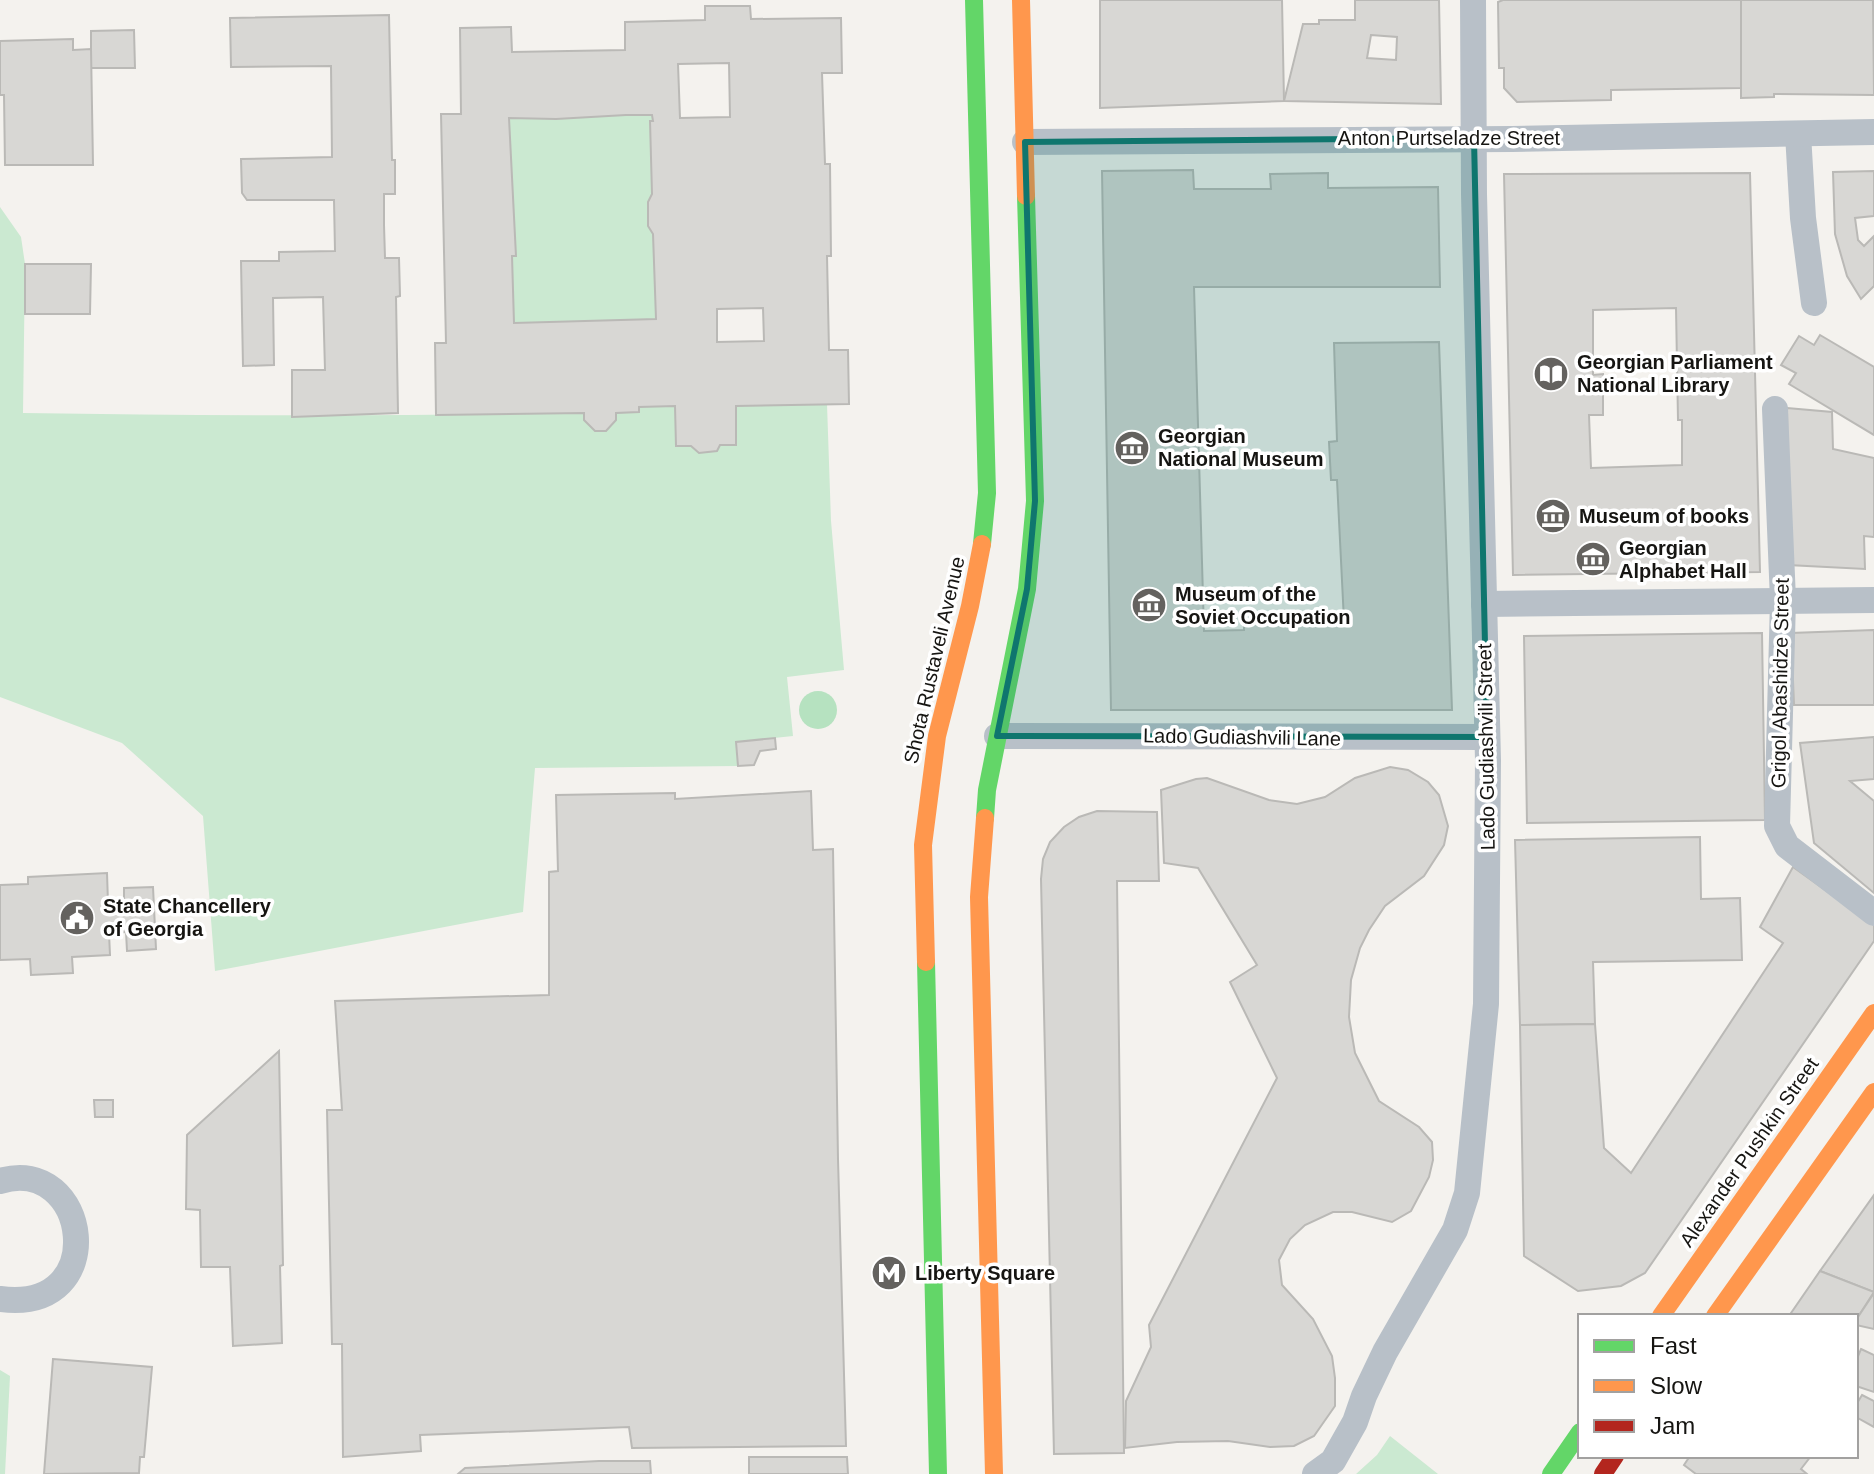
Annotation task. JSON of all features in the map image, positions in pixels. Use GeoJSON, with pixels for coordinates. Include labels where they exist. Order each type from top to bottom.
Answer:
{"type":"FeatureCollection","features":[{"type":"Feature","properties":{"kind":"main road","name":"Shota Rustaveli Avenue"},"geometry":{"type":"LineString","coordinates":[[938,1474],[923,845],[937,736],[973,592],[987,493],[974,0]]}},
{"type":"Feature","properties":{"kind":"main road"},"geometry":{"type":"LineString","coordinates":[[994,1474],[979,897],[987,790],[1027,589],[1035,501],[1021,0]]}},
{"type":"Feature","properties":{"kind":"main road","name":"Alexander Pushkin Street"},"geometry":{"type":"LineString","coordinates":[[1662,1314],[1874,1013]]}},
{"type":"Feature","properties":{"kind":"main road"},"geometry":{"type":"LineString","coordinates":[[1716,1314],[1874,1092]]}},
{"type":"Feature","properties":{"kind":"main road"},"geometry":{"type":"LineString","coordinates":[[1551,1474],[1578,1435]]}},
{"type":"Feature","properties":{"kind":"street","name":"Lado Gudiashvili Street"},"geometry":{"type":"LineString","coordinates":[[1324,1467],[1355,1422],[1385,1352],[1455,1230],[1467,1193],[1486,1004],[1487,737],[1476,295],[1473,0]]}},
{"type":"Feature","properties":{"kind":"street","name":"Anton Purtseladze Street"},"geometry":{"type":"LineString","coordinates":[[1025,142],[1874,132]]}},
{"type":"Feature","properties":{"kind":"street"},"geometry":{"type":"LineString","coordinates":[[1798,134],[1803,218],[1814,303]]}},
{"type":"Feature","properties":{"kind":"street","name":"Grigol Abashidze Street"},"geometry":{"type":"LineString","coordinates":[[1775,409],[1783,600],[1777,826],[1787,846],[1874,913]]}},
{"type":"Feature","properties":{"kind":"street"},"geometry":{"type":"LineString","coordinates":[[1484,604],[1874,600]]}},
{"type":"Feature","properties":{"kind":"street","name":"Lado Gudiashvili Lane"},"geometry":{"type":"LineString","coordinates":[[997,736],[1487,737]]}},
{"type":"Feature","properties":{"kind":"street"},"geometry":{"type":"LineString","coordinates":[[0,1181],[23,1178],[54,1191],[65,1203],[77,1234],[74,1259],[62,1281],[34,1298],[17,1301],[0,1299]]}},
{"type":"Feature","properties":{"kind":"highlighted area"},"geometry":{"type":"Polygon","coordinates":[[[1474,138],[1487,737],[997,736],[1027,589],[1035,501],[1025,142],[1474,138]]]}},
{"type":"Feature","properties":{"kind":"green space"},"geometry":{"type":"Polygon","coordinates":[[[652,115],[653,121],[650,121],[652,194],[648,214],[653,234],[656,319],[514,323],[512,256],[516,255],[509,119],[652,115]]]}},
{"type":"Feature","properties":{"kind":"green space"},"geometry":{"type":"Polygon","coordinates":[[[0,207],[21,237],[25,264],[23,413],[584,413],[584,420],[595,431],[606,431],[616,420],[616,413],[639,412],[639,407],[675,406],[676,445],[691,446],[699,453],[717,451],[720,445],[736,445],[736,406],[827,404],[831,521],[844,670],[787,677],[793,736],[736,742],[738,766],[535,768],[523,912],[215,971],[203,816],[122,743],[0,697],[0,207]]]}},
{"type":"Feature","properties":{"kind":"green space"},"geometry":{"type":"Polygon","coordinates":[[[818,691],[832,696],[837,710],[832,724],[818,729],[804,724],[799,710],[804,696],[818,691]]]}},
{"type":"Feature","properties":{"kind":"green space"},"geometry":{"type":"Polygon","coordinates":[[[0,1370],[10,1376],[5,1474],[0,1474],[0,1370]]]}},
{"type":"Feature","properties":{"kind":"green space"},"geometry":{"type":"Polygon","coordinates":[[[1390,1436],[1438,1474],[1356,1474],[1377,1455],[1390,1436]]]}},
{"type":"Feature","properties":{"kind":"building"},"geometry":{"type":"Polygon","coordinates":[[[1100,0],[1282,0],[1284,101],[1100,108],[1100,0]]]}},
{"type":"Feature","properties":{"kind":"building"},"geometry":{"type":"Polygon","coordinates":[[[1355,0],[1439,0],[1441,104],[1284,101],[1303,24],[1319,24],[1319,20],[1355,20],[1355,0]],[[1371,35],[1367,58],[1396,60],[1397,37],[1371,35]]]}},
{"type":"Feature","properties":{"kind":"building"},"geometry":{"type":"Polygon","coordinates":[[[1741,0],[1741,88],[1611,90],[1611,100],[1517,102],[1504,88],[1504,68],[1499,68],[1498,2],[1741,0]]]}},
{"type":"Feature","properties":{"kind":"building"},"geometry":{"type":"Polygon","coordinates":[[[1741,0],[1873,0],[1874,95],[1774,94],[1774,97],[1741,98],[1741,0]]]}},
{"type":"Feature","properties":{"kind":"building"},"geometry":{"type":"Polygon","coordinates":[[[705,6],[750,6],[751,19],[841,18],[842,73],[822,73],[825,164],[830,164],[831,256],[827,256],[829,350],[848,350],[849,404],[736,406],[736,445],[720,445],[717,451],[699,453],[691,446],[676,446],[675,406],[639,407],[639,412],[616,413],[616,420],[606,431],[595,431],[584,420],[584,413],[436,415],[435,343],[446,343],[441,114],[461,114],[460,28],[511,27],[512,52],[625,50],[625,22],[705,20],[705,6]],[[729,63],[678,64],[680,118],[730,117],[729,63]],[[652,115],[509,118],[516,256],[512,256],[514,323],[656,319],[653,234],[648,226],[648,202],[652,194],[652,115]],[[763,308],[717,309],[717,342],[764,341],[763,308]]]}},
{"type":"Feature","properties":{"kind":"building"},"geometry":{"type":"Polygon","coordinates":[[[389,15],[395,194],[384,194],[384,225],[385,258],[399,258],[400,296],[396,297],[398,413],[292,417],[292,370],[325,370],[323,297],[273,298],[274,365],[243,366],[241,261],[279,261],[279,252],[335,251],[334,200],[247,200],[242,193],[241,159],[332,157],[331,66],[231,67],[230,18],[389,15]]]}},
{"type":"Feature","properties":{"kind":"building"},"geometry":{"type":"Polygon","coordinates":[[[134,30],[135,68],[91,68],[91,31],[134,30]]]}},
{"type":"Feature","properties":{"kind":"building"},"geometry":{"type":"Polygon","coordinates":[[[73,39],[73,50],[91,49],[93,165],[5,165],[0,41],[73,39]]]}},
{"type":"Feature","properties":{"kind":"building"},"geometry":{"type":"Polygon","coordinates":[[[1193,170],[1194,189],[1271,189],[1270,174],[1328,173],[1328,188],[1438,187],[1440,287],[1194,287],[1204,631],[1244,630],[1244,623],[1344,621],[1337,480],[1331,480],[1329,442],[1337,441],[1334,343],[1439,342],[1452,710],[1111,710],[1102,171],[1193,170]]]}},
{"type":"Feature","properties":{"kind":"building"},"geometry":{"type":"Polygon","coordinates":[[[1874,171],[1874,216],[1855,218],[1858,240],[1864,246],[1874,236],[1874,286],[1861,299],[1847,276],[1835,234],[1833,172],[1874,171]]]}},
{"type":"Feature","properties":{"kind":"building","name":"Georgian Parliament National Library"},"geometry":{"type":"Polygon","coordinates":[[[1750,173],[1760,572],[1513,575],[1504,174],[1750,173]],[[1676,308],[1593,310],[1593,375],[1603,374],[1603,415],[1589,415],[1591,468],[1682,465],[1682,420],[1678,420],[1676,308]]]}},
{"type":"Feature","properties":{"kind":"building"},"geometry":{"type":"Polygon","coordinates":[[[25,264],[91,264],[90,314],[25,314],[25,264]]]}},
{"type":"Feature","properties":{"kind":"building"},"geometry":{"type":"Polygon","coordinates":[[[1820,335],[1874,367],[1874,435],[1789,384],[1796,373],[1781,365],[1799,336],[1814,345],[1820,335]]]}},
{"type":"Feature","properties":{"kind":"building"},"geometry":{"type":"Polygon","coordinates":[[[1787,408],[1832,412],[1833,449],[1874,458],[1874,537],[1864,536],[1865,569],[1788,565],[1787,408]]]}},
{"type":"Feature","properties":{"kind":"building"},"geometry":{"type":"Polygon","coordinates":[[[1874,630],[1874,705],[1794,705],[1791,633],[1874,630]]]}},
{"type":"Feature","properties":{"kind":"building"},"geometry":{"type":"Polygon","coordinates":[[[1762,633],[1765,820],[1527,823],[1524,636],[1762,633]]]}},
{"type":"Feature","properties":{"kind":"building"},"geometry":{"type":"Polygon","coordinates":[[[1874,737],[1874,779],[1850,781],[1874,801],[1874,893],[1814,843],[1800,743],[1874,737]]]}},
{"type":"Feature","properties":{"kind":"building"},"geometry":{"type":"Polygon","coordinates":[[[775,738],[776,749],[760,751],[754,765],[738,766],[736,742],[775,738]]]}},
{"type":"Feature","properties":{"kind":"building"},"geometry":{"type":"Polygon","coordinates":[[[1390,767],[1408,770],[1428,782],[1439,795],[1448,826],[1444,845],[1424,876],[1385,906],[1369,930],[1351,980],[1349,1017],[1355,1053],[1379,1101],[1419,1127],[1432,1142],[1433,1160],[1429,1177],[1411,1211],[1392,1222],[1352,1212],[1333,1212],[1305,1225],[1290,1239],[1279,1260],[1282,1285],[1313,1319],[1332,1356],[1335,1406],[1314,1436],[1294,1446],[1270,1447],[1228,1441],[1177,1442],[1125,1448],[1126,1401],[1151,1347],[1149,1325],[1277,1078],[1230,982],[1257,965],[1198,868],[1164,863],[1161,790],[1207,778],[1269,800],[1297,804],[1325,797],[1355,778],[1390,767]]]}},
{"type":"Feature","properties":{"kind":"building"},"geometry":{"type":"Polygon","coordinates":[[[811,791],[813,850],[833,849],[846,1446],[632,1448],[629,1427],[420,1435],[421,1451],[343,1457],[342,1344],[332,1344],[327,1110],[342,1110],[335,1001],[549,995],[549,872],[558,871],[556,795],[675,793],[675,799],[811,791]]]}},
{"type":"Feature","properties":{"kind":"building"},"geometry":{"type":"Polygon","coordinates":[[[1097,811],[1157,812],[1159,881],[1117,881],[1124,1453],[1054,1454],[1041,879],[1043,859],[1050,842],[1079,817],[1097,811]]]}},
{"type":"Feature","properties":{"kind":"building"},"geometry":{"type":"Polygon","coordinates":[[[1700,837],[1701,899],[1740,898],[1742,960],[1593,962],[1595,1024],[1520,1025],[1515,840],[1700,837]]]}},
{"type":"Feature","properties":{"kind":"building"},"geometry":{"type":"Polygon","coordinates":[[[1793,867],[1874,925],[1874,941],[1645,1273],[1621,1286],[1578,1291],[1524,1256],[1520,1025],[1595,1024],[1604,1148],[1631,1173],[1783,943],[1760,927],[1793,867]]]}},
{"type":"Feature","properties":{"kind":"building","name":"State Chancellery of Georgia"},"geometry":{"type":"Polygon","coordinates":[[[107,873],[108,903],[124,902],[124,888],[153,887],[156,949],[127,951],[126,932],[109,933],[110,955],[72,957],[73,973],[31,975],[30,959],[0,960],[0,885],[28,884],[28,877],[107,873]]]}},
{"type":"Feature","properties":{"kind":"building"},"geometry":{"type":"Polygon","coordinates":[[[279,1051],[282,1343],[233,1346],[230,1267],[201,1267],[200,1210],[186,1209],[187,1135],[279,1051]]]}},
{"type":"Feature","properties":{"kind":"building"},"geometry":{"type":"Polygon","coordinates":[[[94,1100],[113,1100],[113,1117],[95,1117],[94,1100]]]}},
{"type":"Feature","properties":{"kind":"building"},"geometry":{"type":"Polygon","coordinates":[[[1874,1195],[1874,1292],[1820,1271],[1874,1195]]]}},
{"type":"Feature","properties":{"kind":"building"},"geometry":{"type":"Polygon","coordinates":[[[1820,1271],[1874,1292],[1858,1317],[1858,1314],[1790,1314],[1820,1271]]]}},
{"type":"Feature","properties":{"kind":"building"},"geometry":{"type":"Polygon","coordinates":[[[1874,1293],[1874,1329],[1858,1325],[1858,1317],[1874,1293]]]}},
{"type":"Feature","properties":{"kind":"building"},"geometry":{"type":"Polygon","coordinates":[[[1861,1349],[1874,1355],[1874,1392],[1858,1387],[1858,1356],[1861,1349]]]}},
{"type":"Feature","properties":{"kind":"building"},"geometry":{"type":"Polygon","coordinates":[[[53,1359],[152,1367],[144,1457],[140,1457],[139,1473],[44,1474],[53,1359]]]}},
{"type":"Feature","properties":{"kind":"building"},"geometry":{"type":"Polygon","coordinates":[[[1862,1395],[1874,1401],[1874,1427],[1858,1418],[1858,1402],[1862,1395]]]}},
{"type":"Feature","properties":{"kind":"building"},"geometry":{"type":"Polygon","coordinates":[[[749,1457],[847,1457],[848,1474],[749,1474],[749,1457]]]}},
{"type":"Feature","properties":{"kind":"building"},"geometry":{"type":"Polygon","coordinates":[[[1689,1458],[1809,1458],[1801,1469],[1807,1474],[1696,1474],[1684,1465],[1689,1458]]]}},
{"type":"Feature","properties":{"kind":"building"},"geometry":{"type":"Polygon","coordinates":[[[650,1461],[651,1474],[458,1474],[465,1468],[650,1461]]]}},
{"type":"Feature","properties":{"kind":"traffic: fast"},"geometry":{"type":"LineString","coordinates":[[974,0],[987,493],[982,544]]}},
{"type":"Feature","properties":{"kind":"traffic: fast"},"geometry":{"type":"LineString","coordinates":[[985,818],[987,790],[1027,589],[1035,501],[1026,196]]}},
{"type":"Feature","properties":{"kind":"traffic: fast"},"geometry":{"type":"LineString","coordinates":[[926,962],[938,1474]]}},
{"type":"Feature","properties":{"kind":"traffic: fast"},"geometry":{"type":"LineString","coordinates":[[1551,1474],[1578,1435]]}},
{"type":"Feature","properties":{"kind":"traffic: slow"},"geometry":{"type":"LineString","coordinates":[[1021,0],[1026,196]]}},
{"type":"Feature","properties":{"kind":"traffic: slow"},"geometry":{"type":"LineString","coordinates":[[926,962],[923,845],[937,736],[970,606],[982,544]]}},
{"type":"Feature","properties":{"kind":"traffic: slow"},"geometry":{"type":"LineString","coordinates":[[985,818],[979,897],[994,1474]]}},
{"type":"Feature","properties":{"kind":"traffic: slow"},"geometry":{"type":"LineString","coordinates":[[1662,1314],[1874,1013]]}},
{"type":"Feature","properties":{"kind":"traffic: slow"},"geometry":{"type":"LineString","coordinates":[[1716,1314],[1874,1092]]}},
{"type":"Feature","properties":{"kind":"traffic: jam"},"geometry":{"type":"LineString","coordinates":[[1603,1474],[1614,1458]]}},
{"type":"Feature","properties":{"kind":"place","name":"Georgian Parliament National Library"},"geometry":{"type":"Point","coordinates":[1551,374]}},
{"type":"Feature","properties":{"kind":"place","name":"Georgian National Museum"},"geometry":{"type":"Point","coordinates":[1132,448]}},
{"type":"Feature","properties":{"kind":"place","name":"Museum of books"},"geometry":{"type":"Point","coordinates":[1553,516]}},
{"type":"Feature","properties":{"kind":"place","name":"Georgian Alphabet Hall"},"geometry":{"type":"Point","coordinates":[1593,559]}},
{"type":"Feature","properties":{"kind":"place","name":"Museum of the Soviet Occupation"},"geometry":{"type":"Point","coordinates":[1149,605]}},
{"type":"Feature","properties":{"kind":"place","name":"State Chancellery of Georgia"},"geometry":{"type":"Point","coordinates":[77,918]}},
{"type":"Feature","properties":{"kind":"place","name":"Liberty Square"},"geometry":{"type":"Point","coordinates":[889,1273]}}]}
